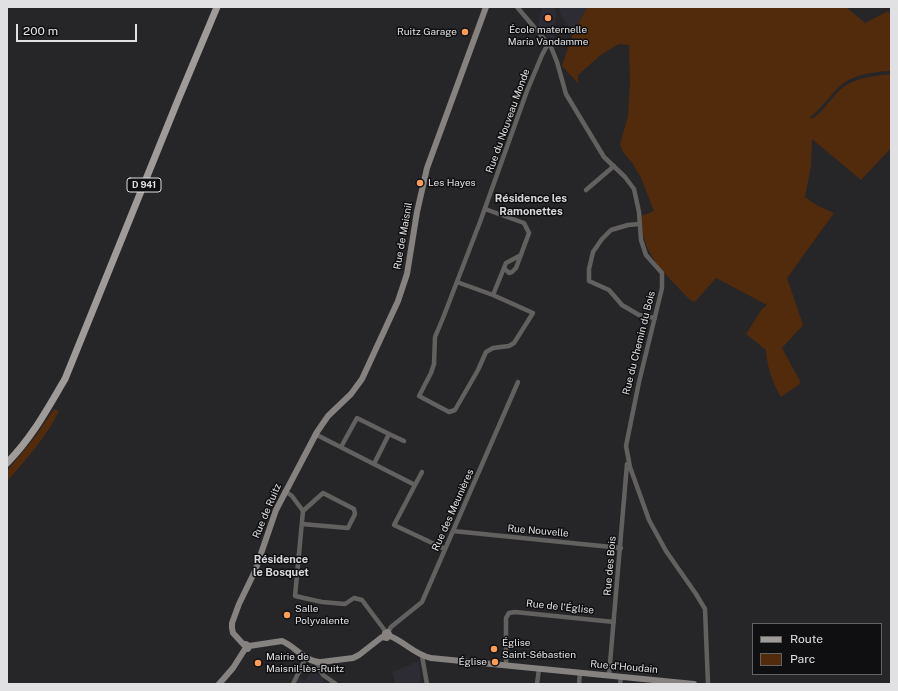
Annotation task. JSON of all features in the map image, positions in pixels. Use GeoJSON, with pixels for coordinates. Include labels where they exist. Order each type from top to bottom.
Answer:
{"type":"FeatureCollection","features":[{"type":"Feature","properties":{"kind":"main road","name":"D 941"},"geometry":{"type":"LineString","coordinates":[[7,462],[24,445],[44,417],[65,379],[217,7]]}},
{"type":"Feature","properties":{"kind":"street","name":"Rue de Maisnil"},"geometry":{"type":"LineString","coordinates":[[351,394],[362,379],[398,301],[407,274],[417,212],[427,168],[486,7]]}},
{"type":"Feature","properties":{"kind":"street","name":"Rue du Chemin du Bois"},"geometry":{"type":"LineString","coordinates":[[517,7],[553,51],[566,94],[604,157],[625,177],[634,189],[639,212],[641,240],[646,255],[662,273],[662,288],[638,382],[626,446],[628,458],[644,509],[654,530],[666,551],[705,609],[708,684]]}},
{"type":"Feature","properties":{"kind":"street","name":"Rue du Nouveau Monde"},"geometry":{"type":"LineString","coordinates":[[493,295],[533,313],[514,343],[509,346],[493,348],[486,352],[478,370],[455,410],[449,412],[419,396],[434,364],[434,337],[443,318],[485,209],[530,84],[548,44]]}},
{"type":"Feature","properties":{"kind":"street"},"geometry":{"type":"LineString","coordinates":[[586,190],[614,166]]}},
{"type":"Feature","properties":{"kind":"street"},"geometry":{"type":"LineString","coordinates":[[485,209],[524,223],[529,233],[516,268],[512,272],[506,271],[504,268]]}},
{"type":"Feature","properties":{"kind":"street"},"geometry":{"type":"LineString","coordinates":[[639,224],[611,230],[602,239],[593,252],[589,281],[609,290],[622,305],[639,315],[655,318]]}},
{"type":"Feature","properties":{"kind":"street"},"geometry":{"type":"LineString","coordinates":[[457,282],[493,295],[506,263],[521,255]]}},
{"type":"Feature","properties":{"kind":"street","name":"Rue des Meunières"},"geometry":{"type":"LineString","coordinates":[[387,634],[422,602],[518,382]]}},
{"type":"Feature","properties":{"kind":"street","name":"Rue de Ruitz"},"geometry":{"type":"LineString","coordinates":[[246,647],[233,633],[232,623],[239,604],[255,571],[268,530],[285,491],[315,434],[328,416],[351,394]]}},
{"type":"Feature","properties":{"kind":"street"},"geometry":{"type":"LineString","coordinates":[[341,448],[357,418],[404,441]]}},
{"type":"Feature","properties":{"kind":"street"},"geometry":{"type":"LineString","coordinates":[[315,434],[415,485]]}},
{"type":"Feature","properties":{"kind":"street"},"geometry":{"type":"LineString","coordinates":[[374,464],[389,434]]}},
{"type":"Feature","properties":{"kind":"street","name":"Rue des Bois"},"geometry":{"type":"LineString","coordinates":[[609,675],[628,458]]}},
{"type":"Feature","properties":{"kind":"street"},"geometry":{"type":"LineString","coordinates":[[422,472],[394,525],[445,550]]}},
{"type":"Feature","properties":{"kind":"street"},"geometry":{"type":"LineString","coordinates":[[285,491],[292,496],[303,511],[295,596],[322,602],[344,604],[354,598],[362,600],[387,634],[353,658],[317,663]]}},
{"type":"Feature","properties":{"kind":"street"},"geometry":{"type":"LineString","coordinates":[[302,524],[348,528],[355,514],[354,509],[323,492],[303,511]]}},
{"type":"Feature","properties":{"kind":"street","name":"Rue Nouvelle"},"geometry":{"type":"LineString","coordinates":[[453,532],[621,548]]}},
{"type":"Feature","properties":{"kind":"street","name":"Rue de l'Église"},"geometry":{"type":"LineString","coordinates":[[506,665],[506,618],[509,613],[515,612],[614,622]]}},
{"type":"Feature","properties":{"kind":"street","name":"Rue d'Houdain"},"geometry":{"type":"LineString","coordinates":[[387,634],[422,656],[431,658],[694,684]]}},
{"type":"Feature","properties":{"kind":"street"},"geometry":{"type":"LineString","coordinates":[[219,684],[233,668],[246,647],[282,641],[317,663],[323,675],[336,684]]}},
{"type":"Feature","properties":{"kind":"street"},"geometry":{"type":"LineString","coordinates":[[422,656],[427,684]]}},
{"type":"Feature","properties":{"kind":"street"},"geometry":{"type":"LineString","coordinates":[[293,684],[306,657]]}},
{"type":"Feature","properties":{"kind":"street"},"geometry":{"type":"LineString","coordinates":[[537,684],[539,669]]}},
{"type":"Feature","properties":{"kind":"street"},"geometry":{"type":"LineString","coordinates":[[579,684],[580,673]]}},
{"type":"Feature","properties":{"kind":"street"},"geometry":{"type":"LineString","coordinates":[[620,684],[621,676]]}},
{"type":"Feature","properties":{"kind":"shaded area","name":"École maternelle Maria Vandamme"},"geometry":{"type":"Polygon","coordinates":[[[542,7],[554,7],[556,12],[554,40],[552,41],[538,25],[542,7]]]}},
{"type":"Feature","properties":{"kind":"shaded area"},"geometry":{"type":"Polygon","coordinates":[[[559,7],[587,7],[576,28],[566,25],[567,22],[561,16],[559,7]]]}},
{"type":"Feature","properties":{"kind":"shaded area"},"geometry":{"type":"Polygon","coordinates":[[[419,661],[421,684],[396,684],[392,672],[419,661]]]}},
{"type":"Feature","properties":{"kind":"shaded area"},"geometry":{"type":"Polygon","coordinates":[[[312,670],[324,680],[323,684],[295,684],[298,676],[305,681],[312,670]]]}},
{"type":"Feature","properties":{"kind":"green space"},"geometry":{"type":"Polygon","coordinates":[[[587,7],[846,7],[865,23],[888,11],[891,17],[891,71],[869,73],[848,80],[836,90],[810,117],[812,119],[823,110],[843,87],[863,78],[891,74],[891,148],[861,180],[812,139],[811,166],[805,197],[818,206],[834,213],[787,278],[803,325],[782,348],[801,383],[781,397],[770,374],[766,350],[746,334],[762,309],[767,305],[716,278],[695,302],[690,300],[662,270],[646,245],[642,229],[641,216],[654,211],[641,178],[633,164],[623,152],[620,144],[628,116],[630,83],[629,45],[619,44],[602,54],[578,75],[578,83],[562,66],[572,36],[587,7]]]}},
{"type":"Feature","properties":{"kind":"green space"},"geometry":{"type":"Polygon","coordinates":[[[54,409],[59,411],[48,430],[29,456],[7,481],[7,471],[35,437],[54,409]]]}},
{"type":"Feature","properties":{"kind":"place","name":"École maternelle Maria Vandamme"},"geometry":{"type":"Point","coordinates":[548,18]}},
{"type":"Feature","properties":{"kind":"place","name":"Ruitz Garage"},"geometry":{"type":"Point","coordinates":[465,32]}},
{"type":"Feature","properties":{"kind":"place","name":"Les Hayes"},"geometry":{"type":"Point","coordinates":[420,183]}},
{"type":"Feature","properties":{"kind":"place","name":"Salle Polyvalente"},"geometry":{"type":"Point","coordinates":[287,615]}},
{"type":"Feature","properties":{"kind":"place","name":"Église Saint-Sébastien"},"geometry":{"type":"Point","coordinates":[494,649]}},
{"type":"Feature","properties":{"kind":"place","name":"Église"},"geometry":{"type":"Point","coordinates":[495,662]}},
{"type":"Feature","properties":{"kind":"place","name":"Mairie de Maisnil-lès-Ruitz"},"geometry":{"type":"Point","coordinates":[258,663]}},
{"type":"Feature","properties":{"kind":"district","name":"Résidence les Ramonettes"},"geometry":{"type":"Point","coordinates":[531,205]}},
{"type":"Feature","properties":{"kind":"district","name":"Résidence le Bosquet"},"geometry":{"type":"Point","coordinates":[281,566]}}]}
